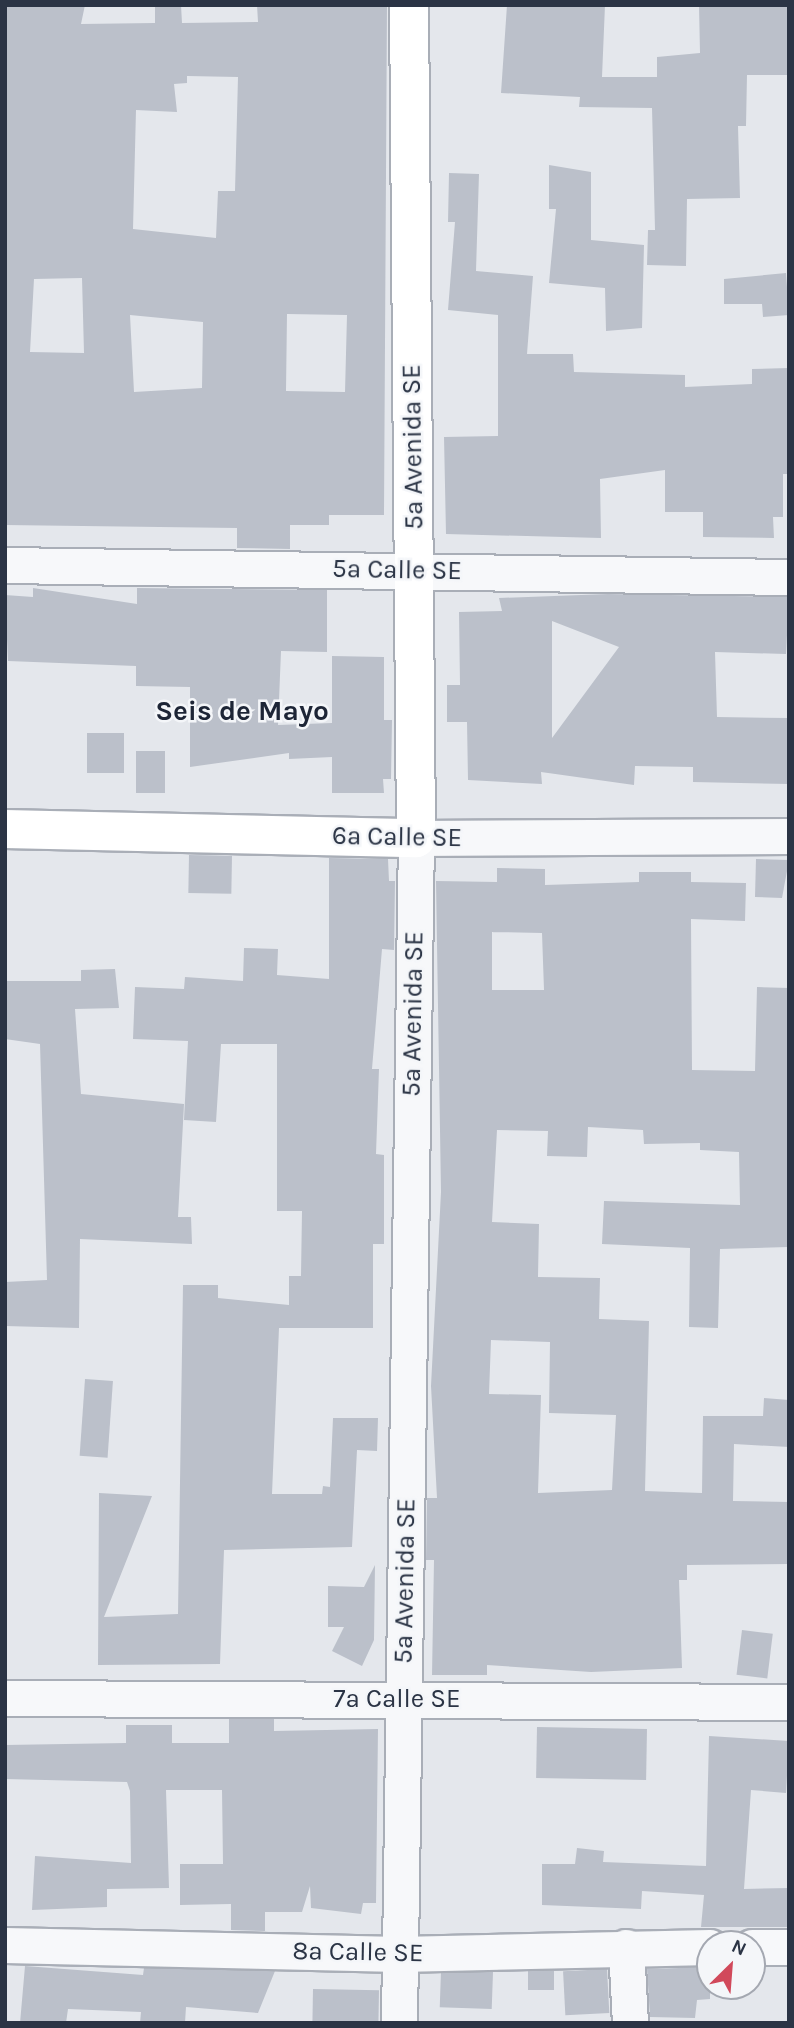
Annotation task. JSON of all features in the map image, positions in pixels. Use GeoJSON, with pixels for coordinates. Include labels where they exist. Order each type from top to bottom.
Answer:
{"type":"FeatureCollection","features":[{"type":"Feature","properties":{"kind":"street","name":"5a Avenida SE"},"geometry":{"type":"LineString","coordinates":[[399,2023],[416,838],[409,5]]}},
{"type":"Feature","properties":{"kind":"street","name":"5a Calle SE"},"geometry":{"type":"LineString","coordinates":[[5,565],[789,577]]}},
{"type":"Feature","properties":{"kind":"street","name":"6a Calle SE"},"geometry":{"type":"LineString","coordinates":[[5,829],[416,838],[789,836]]}},
{"type":"Feature","properties":{"kind":"street","name":"7a Calle SE"},"geometry":{"type":"LineString","coordinates":[[5,1698],[789,1702]]}},
{"type":"Feature","properties":{"kind":"street","name":"8a Calle SE"},"geometry":{"type":"LineString","coordinates":[[5,1945],[399,1954],[696,1947]]}},
{"type":"Feature","properties":{"kind":"street"},"geometry":{"type":"LineString","coordinates":[[626,1947],[630,2023]]}},
{"type":"Feature","properties":{"kind":"street"},"geometry":{"type":"LineString","coordinates":[[766,1947],[789,1947]]}},
{"type":"Feature","properties":{"kind":"building"},"geometry":{"type":"Polygon","coordinates":[[[5,5],[85,5],[81,24],[155,23],[155,5],[181,5],[182,23],[258,22],[257,5],[387,5],[384,515],[329,515],[329,525],[290,525],[290,549],[237,548],[237,528],[5,525],[5,5]],[[187,76],[187,83],[174,84],[177,112],[136,110],[133,229],[216,238],[218,191],[235,191],[238,77],[187,76]],[[82,278],[34,279],[30,352],[84,353],[82,278]],[[287,314],[286,391],[345,392],[347,315],[287,314]],[[130,315],[134,392],[202,388],[203,322],[130,315]]]}},
{"type":"Feature","properties":{"kind":"building"},"geometry":{"type":"Polygon","coordinates":[[[507,5],[605,5],[602,77],[657,77],[657,57],[700,53],[699,5],[789,5],[789,75],[747,75],[746,126],[738,126],[740,198],[687,199],[686,266],[647,265],[648,230],[655,230],[652,108],[579,107],[580,97],[501,93],[507,5]]]}},
{"type":"Feature","properties":{"kind":"building"},"geometry":{"type":"Polygon","coordinates":[[[549,165],[591,172],[591,240],[644,245],[642,328],[606,331],[605,288],[549,283],[556,209],[549,209],[549,165]]]}},
{"type":"Feature","properties":{"kind":"building"},"geometry":{"type":"Polygon","coordinates":[[[449,173],[479,174],[476,271],[533,276],[527,354],[573,354],[574,372],[685,375],[685,387],[752,384],[752,369],[789,368],[789,474],[783,474],[783,517],[773,517],[774,538],[703,537],[703,512],[665,512],[665,470],[600,479],[601,538],[446,534],[444,437],[498,436],[498,315],[448,310],[455,222],[448,222],[449,173]]]}},
{"type":"Feature","properties":{"kind":"building"},"geometry":{"type":"Polygon","coordinates":[[[786,273],[789,315],[763,317],[762,304],[724,304],[724,279],[786,273]]]}},
{"type":"Feature","properties":{"kind":"building"},"geometry":{"type":"Polygon","coordinates":[[[33,588],[137,604],[137,588],[327,590],[327,652],[281,651],[278,725],[332,723],[332,656],[384,657],[384,720],[392,720],[391,779],[383,779],[384,793],[332,793],[332,757],[289,759],[289,753],[190,767],[190,687],[136,686],[136,666],[8,661],[5,595],[33,597],[33,588]]]}},
{"type":"Feature","properties":{"kind":"building"},"geometry":{"type":"Polygon","coordinates":[[[608,594],[789,597],[786,654],[715,652],[717,717],[789,718],[789,784],[693,782],[693,767],[635,766],[634,785],[541,772],[542,784],[468,780],[467,722],[447,722],[447,685],[460,685],[459,612],[502,611],[499,598],[608,594]],[[552,621],[552,738],[619,647],[552,621]]]}},
{"type":"Feature","properties":{"kind":"building"},"geometry":{"type":"Polygon","coordinates":[[[87,733],[124,733],[124,773],[87,773],[87,733]]]}},
{"type":"Feature","properties":{"kind":"building"},"geometry":{"type":"Polygon","coordinates":[[[136,751],[165,751],[165,793],[136,793],[136,751]]]}},
{"type":"Feature","properties":{"kind":"building"},"geometry":{"type":"Polygon","coordinates":[[[189,855],[232,856],[231,894],[188,893],[189,855]]]}},
{"type":"Feature","properties":{"kind":"building"},"geometry":{"type":"Polygon","coordinates":[[[329,858],[388,859],[389,881],[395,881],[394,950],[382,949],[372,1069],[379,1069],[376,1154],[384,1155],[384,1244],[373,1244],[373,1328],[279,1328],[272,1494],[322,1494],[323,1486],[330,1487],[333,1418],[378,1418],[377,1451],[357,1450],[352,1547],[224,1550],[220,1664],[98,1665],[99,1493],[152,1496],[104,1617],[178,1614],[183,1285],[218,1285],[218,1298],[289,1305],[289,1276],[301,1276],[302,1211],[277,1211],[277,1044],[221,1044],[216,1122],[184,1120],[188,1041],[133,1039],[135,987],[184,989],[185,977],[243,981],[244,948],[278,949],[277,975],[329,979],[329,858]]]}},
{"type":"Feature","properties":{"kind":"building"},"geometry":{"type":"Polygon","coordinates":[[[756,859],[789,860],[782,898],[755,897],[756,859]]]}},
{"type":"Feature","properties":{"kind":"building"},"geometry":{"type":"Polygon","coordinates":[[[497,868],[545,869],[545,885],[639,882],[639,872],[691,872],[691,882],[746,883],[745,921],[691,919],[692,1070],[755,1071],[757,987],[789,988],[788,1247],[720,1249],[718,1328],[689,1327],[690,1248],[602,1244],[604,1201],[740,1205],[739,1152],[700,1150],[700,1143],[644,1144],[643,1130],[588,1127],[587,1157],[547,1156],[548,1131],[497,1130],[492,1222],[539,1224],[538,1277],[600,1278],[599,1319],[649,1321],[645,1491],[702,1493],[703,1416],[763,1416],[764,1398],[789,1400],[789,1447],[734,1444],[733,1501],[789,1502],[789,1564],[687,1565],[687,1580],[679,1580],[682,1668],[591,1672],[487,1665],[487,1675],[432,1675],[434,1560],[426,1560],[427,1498],[437,1498],[431,1386],[441,1192],[436,881],[497,882],[497,868]],[[492,932],[492,990],[544,990],[542,933],[492,932]],[[491,1340],[489,1394],[541,1395],[538,1493],[612,1490],[616,1415],[549,1413],[550,1342],[491,1340]]]}},
{"type":"Feature","properties":{"kind":"building"},"geometry":{"type":"Polygon","coordinates":[[[115,969],[119,1008],[75,1009],[81,1094],[184,1104],[178,1217],[191,1217],[192,1244],[80,1239],[79,1328],[5,1326],[5,1282],[47,1280],[40,1044],[5,1039],[5,981],[81,981],[81,970],[115,969]]]}},
{"type":"Feature","properties":{"kind":"building"},"geometry":{"type":"Polygon","coordinates":[[[85,1379],[113,1381],[108,1458],[80,1456],[85,1379]]]}},
{"type":"Feature","properties":{"kind":"building"},"geometry":{"type":"Polygon","coordinates":[[[375,1565],[374,1640],[362,1666],[332,1651],[344,1627],[328,1627],[328,1586],[364,1587],[375,1565]]]}},
{"type":"Feature","properties":{"kind":"building"},"geometry":{"type":"Polygon","coordinates":[[[742,1630],[773,1634],[767,1678],[737,1675],[742,1630]]]}},
{"type":"Feature","properties":{"kind":"building"},"geometry":{"type":"Polygon","coordinates":[[[229,1719],[274,1719],[274,1731],[378,1729],[376,1903],[363,1903],[361,1914],[311,1908],[310,1886],[302,1912],[265,1912],[265,1931],[231,1930],[231,1904],[180,1905],[180,1864],[223,1864],[222,1790],[166,1790],[169,1888],[107,1889],[107,1907],[32,1910],[35,1856],[131,1863],[130,1791],[127,1782],[5,1779],[5,1745],[126,1743],[126,1725],[172,1725],[172,1743],[229,1743],[229,1719]]]}},
{"type":"Feature","properties":{"kind":"building"},"geometry":{"type":"Polygon","coordinates":[[[537,1727],[647,1729],[646,1780],[536,1778],[537,1727]]]}},
{"type":"Feature","properties":{"kind":"building"},"geometry":{"type":"Polygon","coordinates":[[[709,1736],[789,1741],[786,1793],[751,1790],[744,1889],[789,1888],[789,1927],[701,1927],[704,1895],[642,1891],[641,1909],[542,1905],[542,1864],[575,1864],[577,1848],[604,1851],[603,1862],[706,1866],[709,1736]]]}},
{"type":"Feature","properties":{"kind":"building"},"geometry":{"type":"Polygon","coordinates":[[[25,1966],[143,1975],[144,1968],[275,1971],[258,2013],[186,2007],[185,2023],[140,2023],[141,2012],[68,2009],[66,2023],[20,2023],[25,1966]]]}},
{"type":"Feature","properties":{"kind":"building"},"geometry":{"type":"Polygon","coordinates":[[[696,1967],[695,2018],[650,2017],[647,1969],[696,1967]]]}},
{"type":"Feature","properties":{"kind":"building"},"geometry":{"type":"Polygon","coordinates":[[[607,1969],[609,2013],[565,2015],[563,1971],[607,1969]]]}},
{"type":"Feature","properties":{"kind":"building"},"geometry":{"type":"Polygon","coordinates":[[[441,1970],[493,1972],[492,2009],[440,2007],[441,1970]]]}},
{"type":"Feature","properties":{"kind":"building"},"geometry":{"type":"Polygon","coordinates":[[[528,1971],[554,1971],[554,1990],[528,1990],[528,1971]]]}},
{"type":"Feature","properties":{"kind":"building"},"geometry":{"type":"Polygon","coordinates":[[[313,1989],[379,1990],[378,2023],[312,2023],[313,1989]]]}},
{"type":"Feature","properties":{"kind":"district","name":"Seis de Mayo"},"geometry":{"type":"Point","coordinates":[242,711]}}]}
